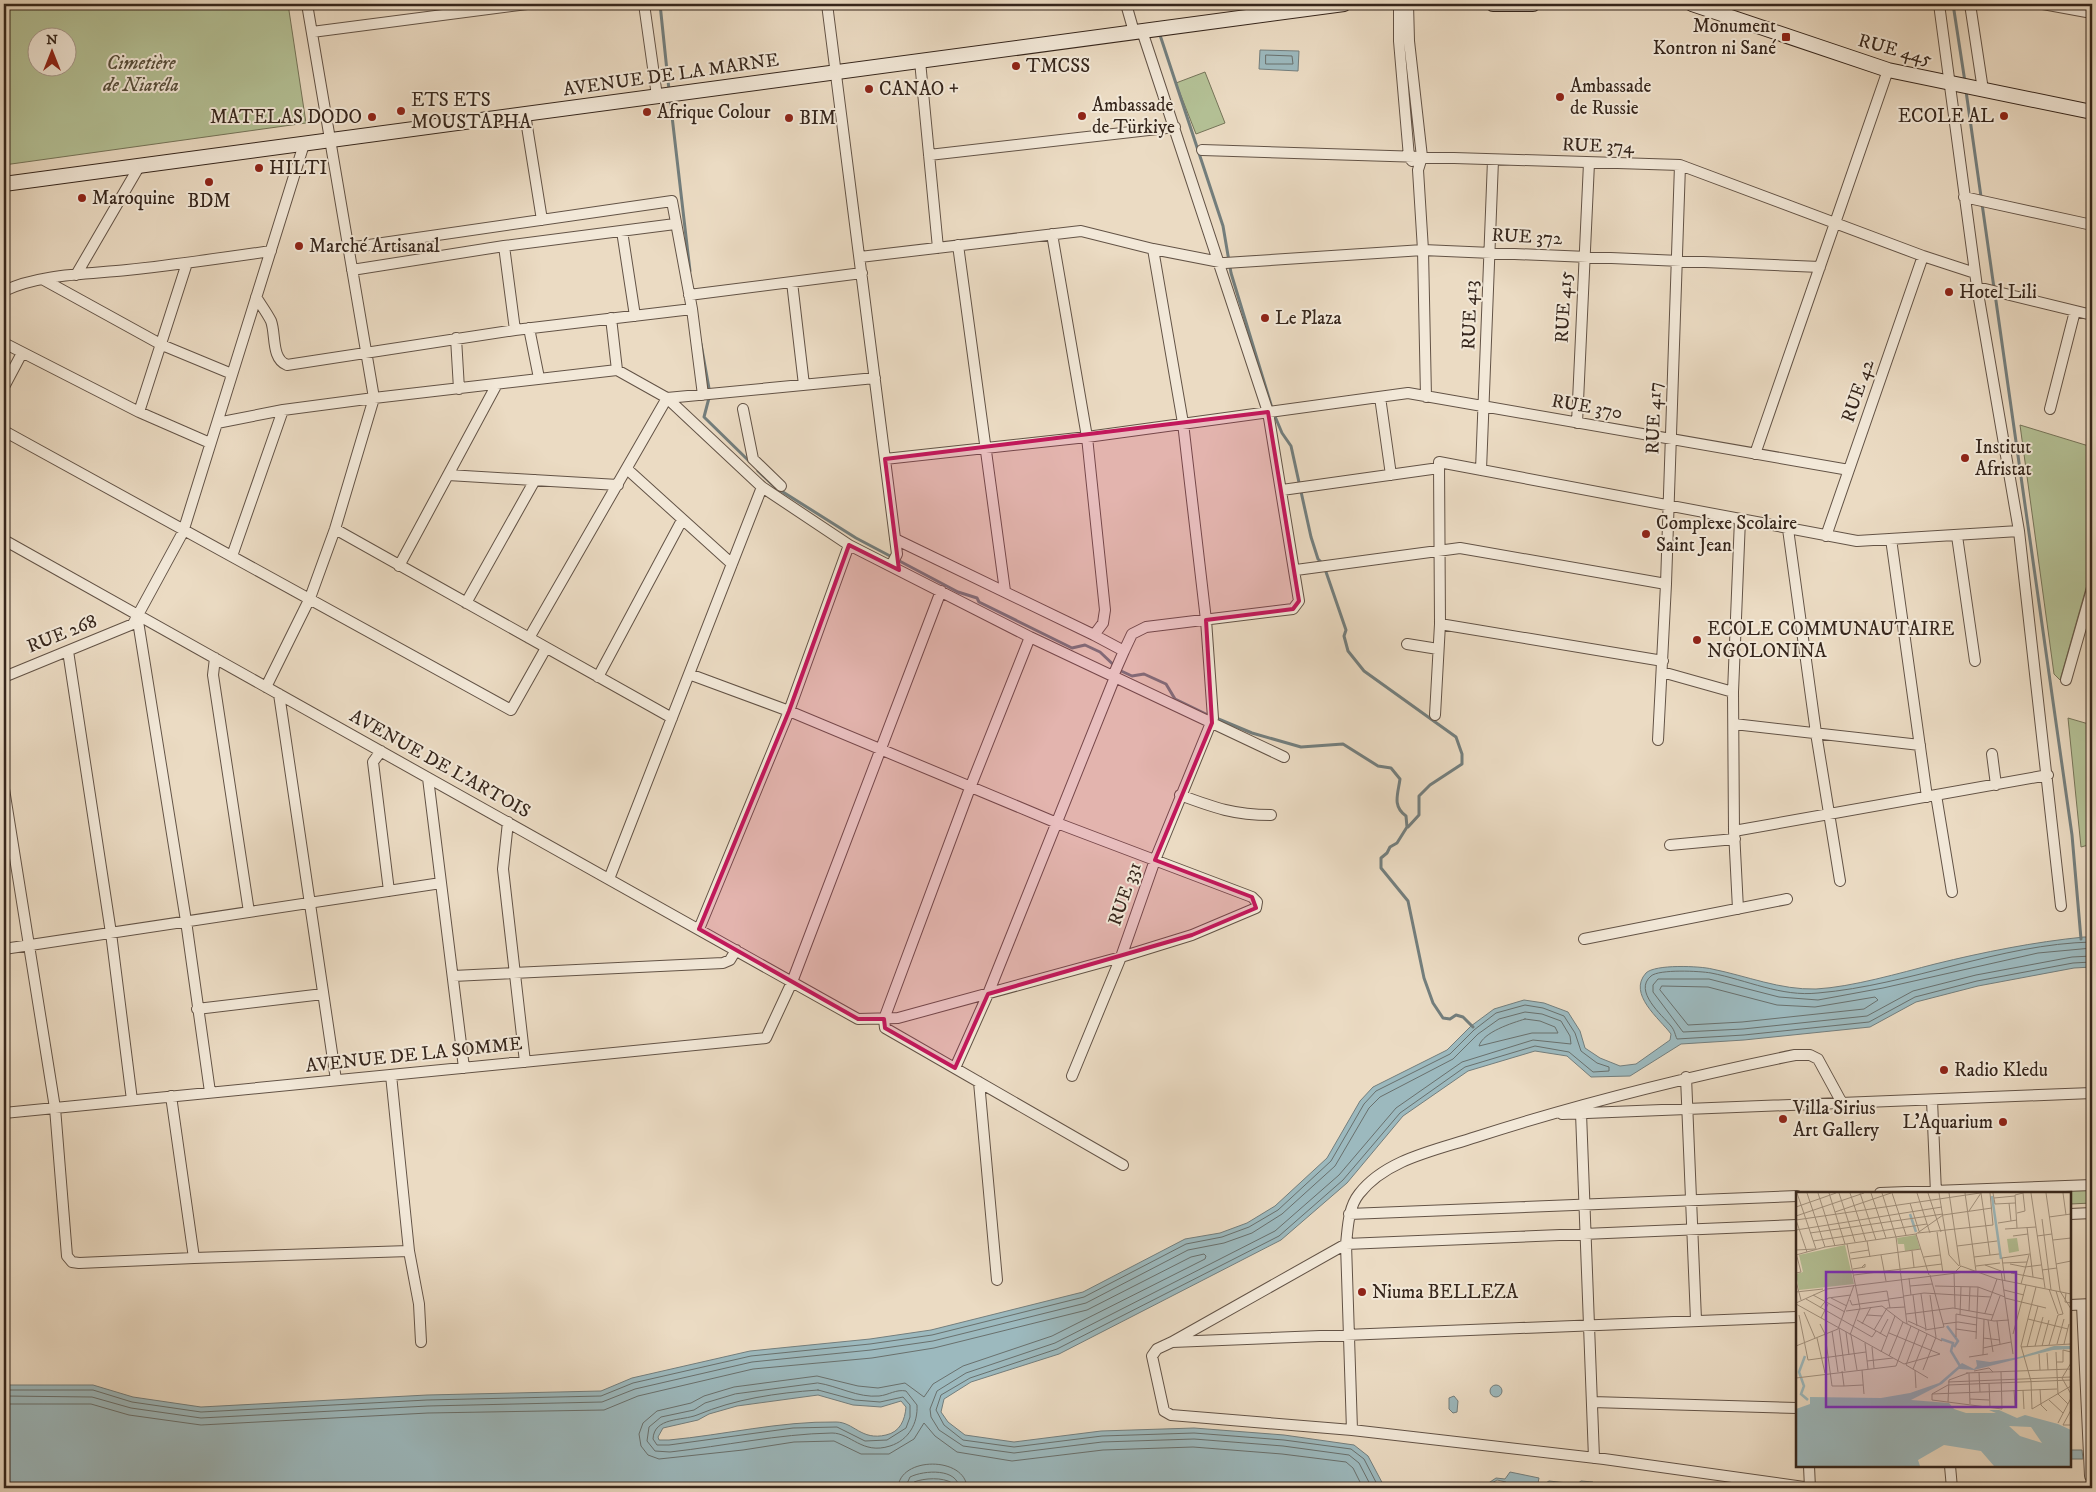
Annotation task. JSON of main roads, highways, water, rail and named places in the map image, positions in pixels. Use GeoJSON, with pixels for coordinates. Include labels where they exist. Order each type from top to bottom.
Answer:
{"type":"FeatureCollection","features":[{"type":"Feature","properties":{"kind":"water"},"geometry":{"type":"Polygon","coordinates":[[[1260,50],[1299,51],[1298,71],[1259,69],[1260,50]]]}},
{"type":"Feature","properties":{"kind":"water"},"geometry":{"type":"Polygon","coordinates":[[[2092,937],[2092,967],[2074,968],[1978,986],[1916,1002],[1870,1027],[1744,1040],[1681,1044],[1630,1076],[1591,1077],[1567,1056],[1535,1051],[1468,1071],[1403,1116],[1347,1183],[1281,1240],[1059,1354],[971,1382],[944,1399],[941,1412],[948,1422],[965,1435],[1014,1442],[1101,1431],[1194,1428],[1284,1435],[1354,1445],[1368,1456],[1385,1488],[953,1488],[923,1485],[905,1488],[4,1488],[4,1385],[93,1385],[133,1397],[201,1407],[427,1395],[601,1391],[632,1378],[750,1351],[870,1339],[931,1330],[1083,1292],[1185,1239],[1220,1233],[1247,1223],[1275,1206],[1327,1158],[1360,1101],[1373,1087],[1447,1050],[1471,1026],[1494,1009],[1524,1000],[1544,1003],[1568,1012],[1580,1031],[1585,1048],[1600,1058],[1620,1066],[1636,1064],[1670,1040],[1671,1034],[1647,1006],[1640,989],[1641,981],[1646,973],[1658,968],[1678,966],[1706,968],[1777,985],[1816,989],[1860,983],[1990,952],[2065,939],[2092,937]],[[818,1395],[737,1406],[709,1414],[698,1420],[663,1428],[658,1437],[659,1440],[690,1438],[815,1422],[842,1423],[870,1436],[886,1435],[895,1431],[901,1425],[906,1407],[901,1401],[881,1407],[853,1405],[818,1395]]]}},
{"type":"Feature","properties":{"kind":"water"},"geometry":{"type":"Polygon","coordinates":[[[1494,1385],[1498,1385],[1502,1391],[1498,1397],[1494,1397],[1490,1393],[1490,1389],[1494,1385]]]}},
{"type":"Feature","properties":{"kind":"water"},"geometry":{"type":"Polygon","coordinates":[[[1454,1396],[1458,1401],[1457,1412],[1453,1413],[1449,1409],[1449,1398],[1454,1396]]]}},
{"type":"Feature","properties":{"kind":"water"},"geometry":{"type":"Polygon","coordinates":[[[2071,1450],[2082,1450],[2083,1459],[2071,1459],[2071,1450]]]}},
{"type":"Feature","properties":{"kind":"water"},"geometry":{"type":"Polygon","coordinates":[[[1510,1472],[1539,1478],[1538,1483],[1541,1486],[1549,1481],[1577,1484],[1581,1481],[1593,1482],[1591,1486],[1594,1488],[1518,1488],[1517,1486],[1509,1487],[1506,1482],[1497,1480],[1489,1485],[1493,1488],[1487,1488],[1487,1484],[1496,1478],[1505,1479],[1510,1472]]]}},
{"type":"Feature","properties":{"kind":"waterway"},"geometry":{"type":"LineString","coordinates":[[660,4],[669,90]]}},
{"type":"Feature","properties":{"kind":"waterway"},"geometry":{"type":"LineString","coordinates":[[1953,4],[1965,82]]}},
{"type":"Feature","properties":{"kind":"waterway"},"geometry":{"type":"LineString","coordinates":[[1159,32],[1223,226],[1231,273],[1272,408]]}},
{"type":"Feature","properties":{"kind":"waterway"},"geometry":{"type":"LineString","coordinates":[[1966,91],[1994,288]]}},
{"type":"Feature","properties":{"kind":"waterway"},"geometry":{"type":"LineString","coordinates":[[670,99],[690,271]]}},
{"type":"Feature","properties":{"kind":"waterway"},"geometry":{"type":"LineString","coordinates":[[1995,294],[2072,835],[2081,939]]}},
{"type":"Feature","properties":{"kind":"waterway"},"geometry":{"type":"LineString","coordinates":[[701,344],[710,394],[704,417],[750,462]]}},
{"type":"Feature","properties":{"kind":"waterway"},"geometry":{"type":"LineString","coordinates":[[1274,414],[1282,433],[1291,446],[1311,537],[1318,559],[1322,563]]}},
{"type":"Feature","properties":{"kind":"waterway"},"geometry":{"type":"LineString","coordinates":[[758,471],[775,487],[856,538],[958,592],[977,598],[979,602],[1072,648],[1085,645],[1100,652],[1119,670],[1132,676],[1144,674],[1166,684],[1175,699],[1210,716]]}},
{"type":"Feature","properties":{"kind":"waterway"},"geometry":{"type":"LineString","coordinates":[[1325,569],[1346,630],[1344,636],[1348,651],[1364,671],[1456,737],[1462,754],[1462,764],[1430,785],[1419,796],[1419,815],[1408,827]]}},
{"type":"Feature","properties":{"kind":"waterway"},"geometry":{"type":"LineString","coordinates":[[1216,718],[1252,733],[1301,747],[1343,744],[1378,766],[1391,768],[1400,779],[1397,804],[1406,816],[1407,827],[1397,843],[1390,847],[1381,858],[1381,868],[1408,901],[1424,978],[1433,1003],[1443,1018],[1450,1019],[1456,1015],[1463,1017],[1473,1027]]}},
{"type":"Feature","properties":{"kind":"place","name":"Monument Kontron ni Sané"},"geometry":{"type":"Point","coordinates":[1786,37]}},
{"type":"Feature","properties":{"kind":"place","name":"TMCSS"},"geometry":{"type":"Point","coordinates":[1016,66]}},
{"type":"Feature","properties":{"kind":"place","name":"CANAO +"},"geometry":{"type":"Point","coordinates":[869,89]}},
{"type":"Feature","properties":{"kind":"place","name":"Ambassade de Russie"},"geometry":{"type":"Point","coordinates":[1560,97]}},
{"type":"Feature","properties":{"kind":"place","name":"ETS ETS MOUSTAPHA"},"geometry":{"type":"Point","coordinates":[401,111]}},
{"type":"Feature","properties":{"kind":"place","name":"Afrique Colour"},"geometry":{"type":"Point","coordinates":[647,112]}},
{"type":"Feature","properties":{"kind":"place","name":"Ambassade de Türkiye"},"geometry":{"type":"Point","coordinates":[1082,116]}},
{"type":"Feature","properties":{"kind":"place","name":"ECOLE AL"},"geometry":{"type":"Point","coordinates":[2004,116]}},
{"type":"Feature","properties":{"kind":"place","name":"MATELAS DODO"},"geometry":{"type":"Point","coordinates":[372,117]}},
{"type":"Feature","properties":{"kind":"place","name":"BIM"},"geometry":{"type":"Point","coordinates":[789,118]}},
{"type":"Feature","properties":{"kind":"place","name":"HILTI"},"geometry":{"type":"Point","coordinates":[259,168]}},
{"type":"Feature","properties":{"kind":"place","name":"BDM"},"geometry":{"type":"Point","coordinates":[209,182]}},
{"type":"Feature","properties":{"kind":"place","name":"Maroquine"},"geometry":{"type":"Point","coordinates":[82,198]}},
{"type":"Feature","properties":{"kind":"place","name":"Marché Artisanal"},"geometry":{"type":"Point","coordinates":[299,246]}},
{"type":"Feature","properties":{"kind":"place","name":"Hotel Lili"},"geometry":{"type":"Point","coordinates":[1949,292]}},
{"type":"Feature","properties":{"kind":"place","name":"Le Plaza"},"geometry":{"type":"Point","coordinates":[1265,318]}},
{"type":"Feature","properties":{"kind":"place","name":"Institut Afristat"},"geometry":{"type":"Point","coordinates":[1965,458]}},
{"type":"Feature","properties":{"kind":"place","name":"Complexe Scolaire Saint Jean"},"geometry":{"type":"Point","coordinates":[1646,534]}},
{"type":"Feature","properties":{"kind":"place","name":"ECOLE COMMUNAUTAIRE NGOLONINA"},"geometry":{"type":"Point","coordinates":[1697,640]}},
{"type":"Feature","properties":{"kind":"place","name":"Radio Kledu"},"geometry":{"type":"Point","coordinates":[1944,1070]}},
{"type":"Feature","properties":{"kind":"place","name":"Villa Sirius Art Gallery"},"geometry":{"type":"Point","coordinates":[1783,1119]}},
{"type":"Feature","properties":{"kind":"place","name":"L'Aquarium"},"geometry":{"type":"Point","coordinates":[2003,1122]}},
{"type":"Feature","properties":{"kind":"place","name":"Niuma BELLEZA"},"geometry":{"type":"Point","coordinates":[1362,1292]}},
{"type":"Feature","properties":{"kind":"park label","name":"Cimetière de Niaréla"},"geometry":{"type":"Point","coordinates":[141,74]}}]}
